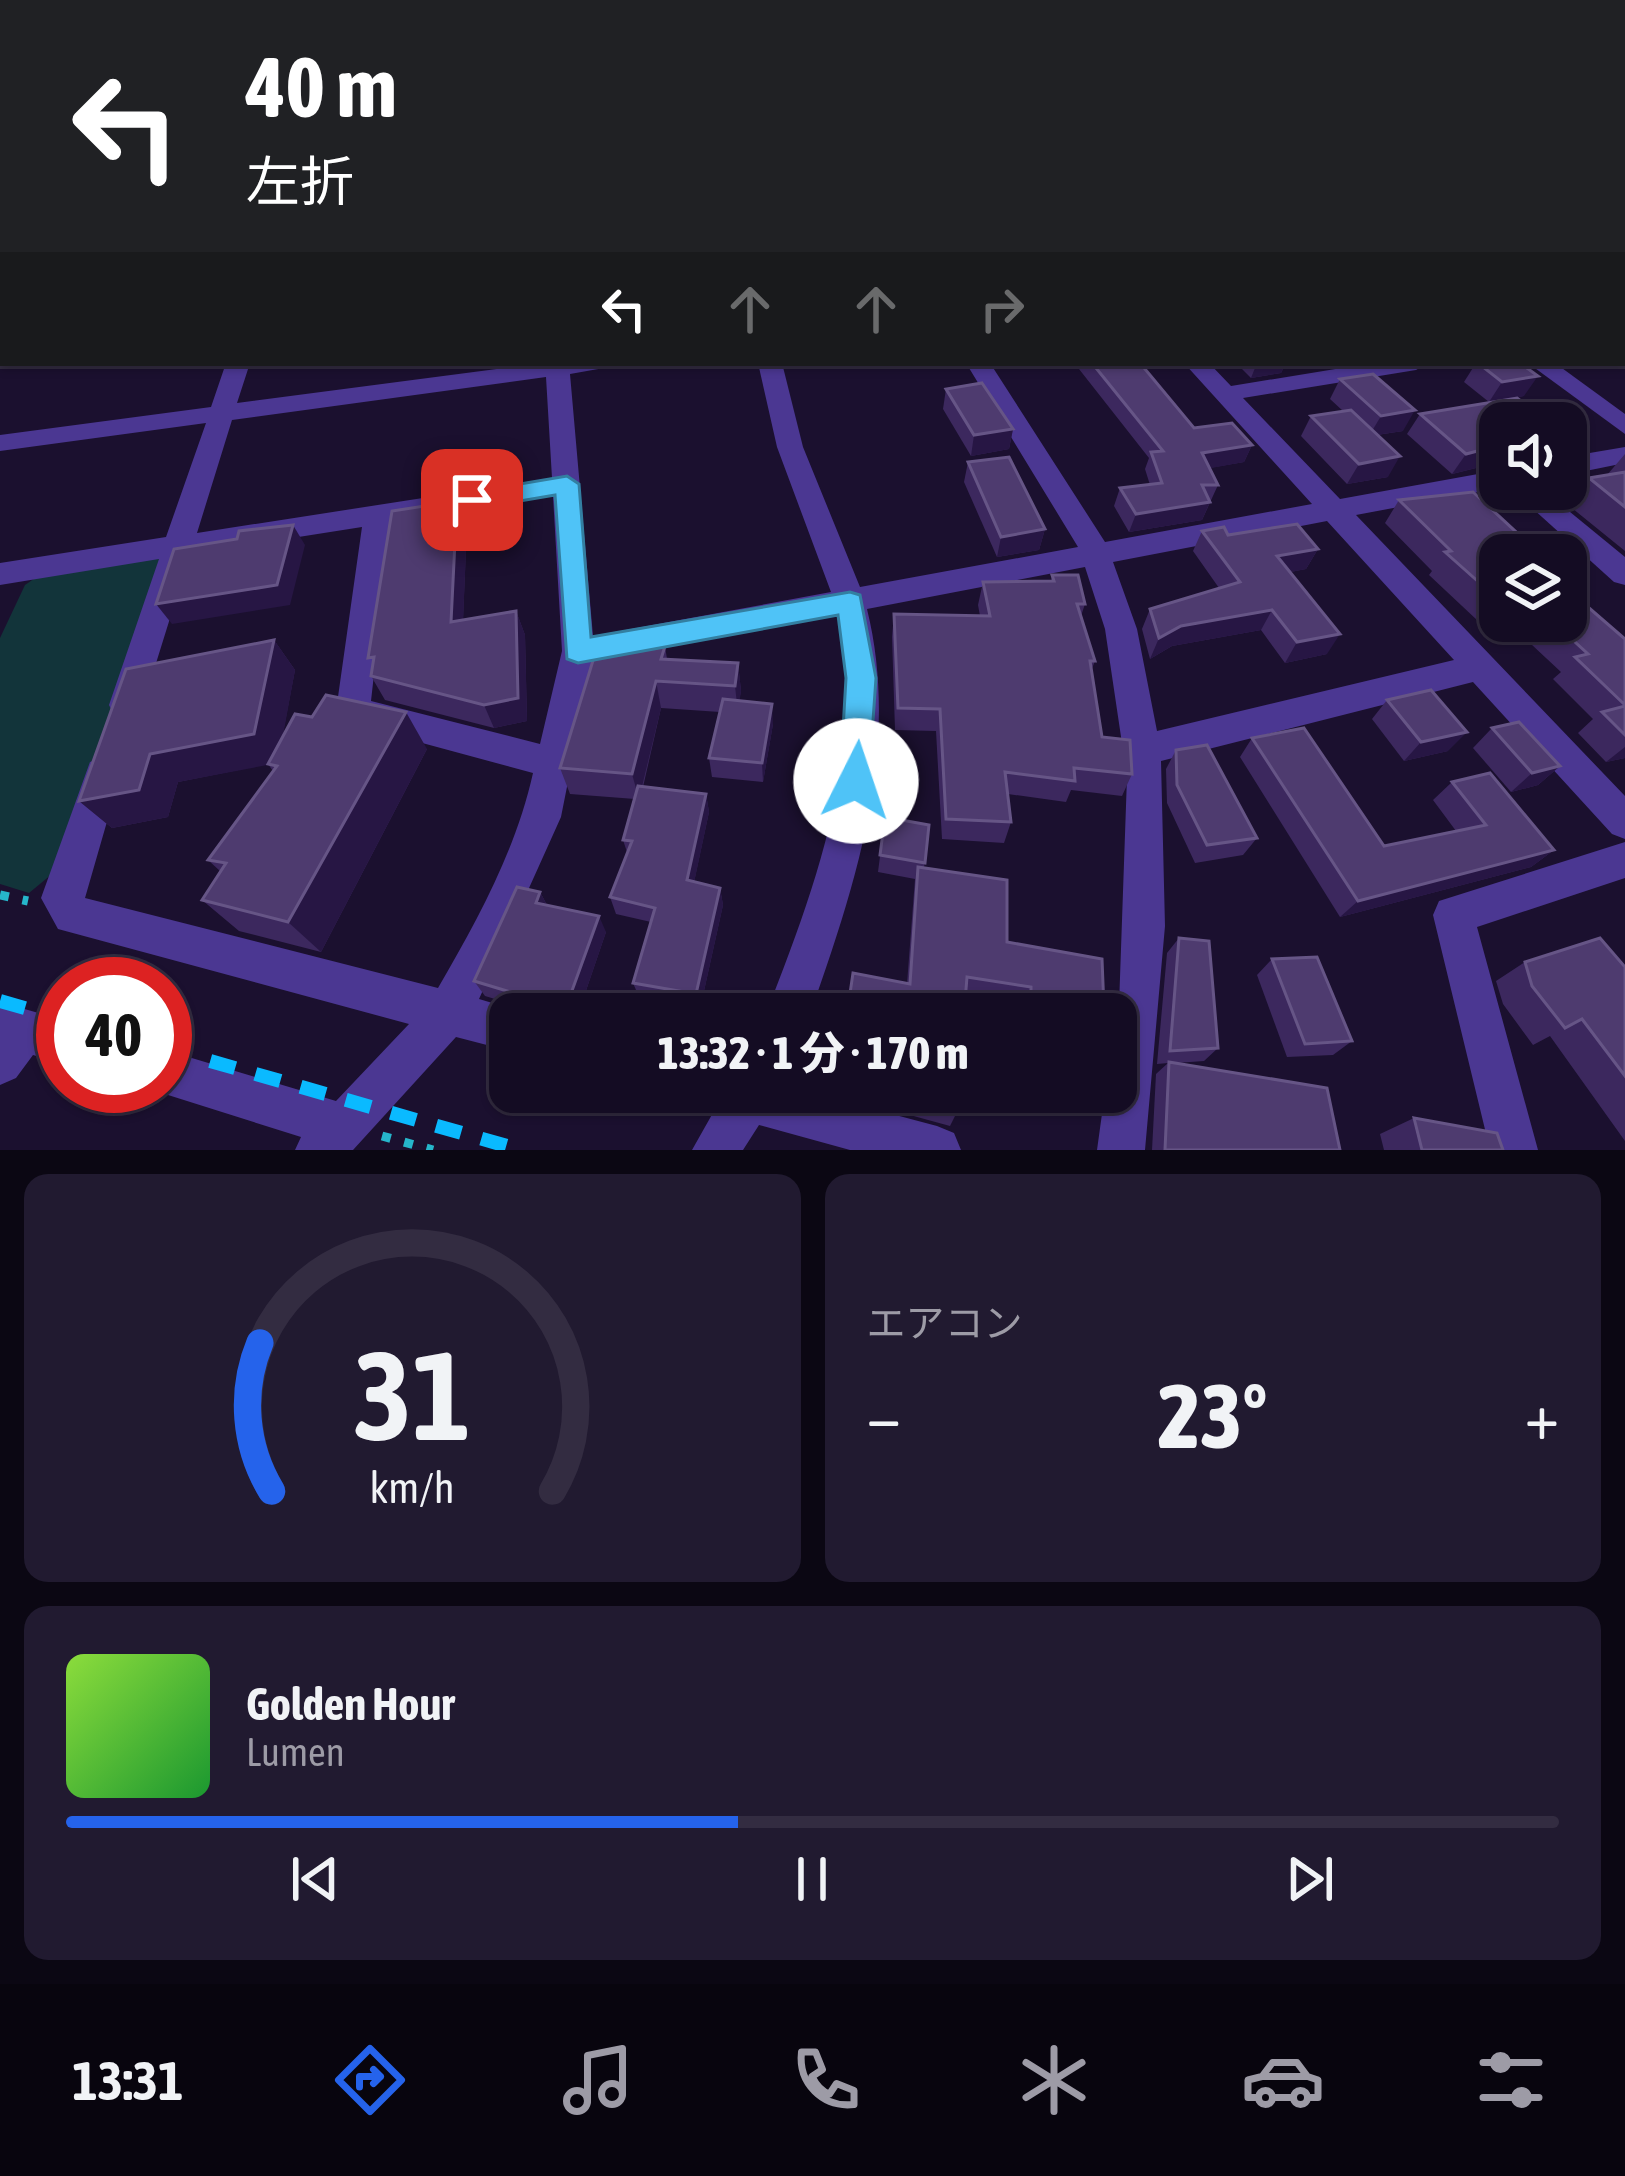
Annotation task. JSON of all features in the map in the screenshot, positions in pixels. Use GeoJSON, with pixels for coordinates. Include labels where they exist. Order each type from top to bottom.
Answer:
{"type":"FeatureCollection","features":[{"type":"Feature","properties":{"kind":"street"},"geometry":{"type":"LineString","coordinates":[[237,366],[61,898],[73,915],[489,1023]]}},
{"type":"Feature","properties":{"kind":"street"},"geometry":{"type":"LineString","coordinates":[[0,443],[551,366]]}},
{"type":"Feature","properties":{"kind":"street"},"geometry":{"type":"LineString","coordinates":[[192,1083],[332,1138],[449,1011],[487,945],[542,818],[578,651],[558,366]]}},
{"type":"Feature","properties":{"kind":"street"},"geometry":{"type":"LineString","coordinates":[[979,366],[1096,554],[1123,643],[1143,750],[1150,889],[1121,1150]]}},
{"type":"Feature","properties":{"kind":"street"},"geometry":{"type":"LineString","coordinates":[[1199,366],[1480,667],[1624,853],[1453,915],[1514,1150]]}},
{"type":"Feature","properties":{"kind":"street"},"geometry":{"type":"LineString","coordinates":[[1224,394],[1397,366]]}},
{"type":"Feature","properties":{"kind":"street"},"geometry":{"type":"LineString","coordinates":[[1544,366],[1625,426]]}},
{"type":"Feature","properties":{"kind":"street"},"geometry":{"type":"LineString","coordinates":[[766,367],[850,602],[861,678],[856,781],[831,901],[796,993]]}},
{"type":"Feature","properties":{"kind":"street"},"geometry":{"type":"LineString","coordinates":[[1587,462],[1625,455]]}},
{"type":"Feature","properties":{"kind":"street"},"geometry":{"type":"LineString","coordinates":[[578,651],[1479,483]]}},
{"type":"Feature","properties":{"kind":"street"},"geometry":{"type":"LineString","coordinates":[[4,581],[179,545],[567,484]]}},
{"type":"Feature","properties":{"kind":"street"},"geometry":{"type":"LineString","coordinates":[[1550,510],[1625,574]]}},
{"type":"Feature","properties":{"kind":"street"},"geometry":{"type":"LineString","coordinates":[[378,516],[352,712],[557,764]]}},
{"type":"Feature","properties":{"kind":"street"},"geometry":{"type":"LineString","coordinates":[[1143,750],[1480,667]]}},
{"type":"Feature","properties":{"kind":"street"},"geometry":{"type":"LineString","coordinates":[[716,1150],[733,1113]]}},
{"type":"Feature","properties":{"kind":"street"},"geometry":{"type":"LineString","coordinates":[[808,1113],[937,1150]]}},
{"type":"Feature","properties":{"kind":"path"},"geometry":{"type":"LineString","coordinates":[[332,1138],[433,1150]]}},
{"type":"Feature","properties":{"kind":"green space"},"geometry":{"type":"Polygon","coordinates":[[[158,558],[165,562],[58,869],[29,893],[0,884],[0,638],[25,585],[41,574],[158,558]]]}},
{"type":"Feature","properties":{"kind":"building"},"geometry":{"type":"Polygon","coordinates":[[[1094,366],[1142,366],[1194,428],[1232,423],[1252,445],[1202,453],[1218,485],[1202,485],[1210,502],[1136,514],[1120,488],[1162,483],[1151,452],[1163,451],[1094,366]]]}},
{"type":"Feature","properties":{"kind":"building"},"geometry":{"type":"Polygon","coordinates":[[[1482,366],[1524,366],[1538,376],[1502,382],[1482,366]]]}},
{"type":"Feature","properties":{"kind":"building"},"geometry":{"type":"Polygon","coordinates":[[[1373,374],[1415,410],[1381,416],[1340,379],[1373,374]]]}},
{"type":"Feature","properties":{"kind":"building"},"geometry":{"type":"Polygon","coordinates":[[[982,383],[1013,429],[974,435],[946,389],[982,383]]]}},
{"type":"Feature","properties":{"kind":"building"},"geometry":{"type":"Polygon","coordinates":[[[1479,404],[1479,451],[1466,454],[1420,414],[1479,404]]]}},
{"type":"Feature","properties":{"kind":"building"},"geometry":{"type":"Polygon","coordinates":[[[1351,410],[1400,456],[1359,464],[1311,416],[1351,410]]]}},
{"type":"Feature","properties":{"kind":"building"},"geometry":{"type":"Polygon","coordinates":[[[1009,457],[1045,529],[1001,537],[968,462],[1009,457]]]}},
{"type":"Feature","properties":{"kind":"building"},"geometry":{"type":"Polygon","coordinates":[[[1625,472],[1625,507],[1589,478],[1625,472]]]}},
{"type":"Feature","properties":{"kind":"building"},"geometry":{"type":"Polygon","coordinates":[[[1473,492],[1479,498],[1479,510],[1492,510],[1518,534],[1479,534],[1479,582],[1399,500],[1473,492]]]}},
{"type":"Feature","properties":{"kind":"building"},"geometry":{"type":"Polygon","coordinates":[[[457,501],[451,622],[516,611],[518,698],[484,705],[371,676],[374,657],[368,658],[392,511],[457,501]]]}},
{"type":"Feature","properties":{"kind":"building"},"geometry":{"type":"Polygon","coordinates":[[[1297,524],[1318,549],[1277,556],[1340,634],[1297,642],[1272,610],[1181,626],[1159,638],[1150,609],[1240,582],[1202,531],[1224,527],[1228,535],[1297,524]]]}},
{"type":"Feature","properties":{"kind":"building"},"geometry":{"type":"Polygon","coordinates":[[[293,525],[277,585],[156,604],[174,549],[237,539],[239,531],[293,525]]]}},
{"type":"Feature","properties":{"kind":"building"},"geometry":{"type":"Polygon","coordinates":[[[1052,575],[1078,575],[1085,604],[1077,604],[1095,661],[1090,661],[1102,737],[1130,740],[1132,774],[1074,768],[1075,781],[1005,772],[1011,822],[946,819],[940,709],[898,708],[894,614],[990,616],[983,582],[1054,581],[1052,575]]]}},
{"type":"Feature","properties":{"kind":"building"},"geometry":{"type":"Polygon","coordinates":[[[1587,606],[1625,639],[1625,705],[1575,657],[1588,654],[1575,642],[1587,642],[1587,606]]]}},
{"type":"Feature","properties":{"kind":"building"},"geometry":{"type":"Polygon","coordinates":[[[274,640],[254,734],[150,754],[139,790],[79,801],[126,669],[274,640]]]}},
{"type":"Feature","properties":{"kind":"building"},"geometry":{"type":"Polygon","coordinates":[[[599,641],[665,646],[661,659],[738,663],[735,686],[656,681],[632,774],[560,768],[599,641]]]}},
{"type":"Feature","properties":{"kind":"building"},"geometry":{"type":"Polygon","coordinates":[[[1431,690],[1467,732],[1421,742],[1387,700],[1431,690]]]}},
{"type":"Feature","properties":{"kind":"building"},"geometry":{"type":"Polygon","coordinates":[[[326,695],[406,712],[288,922],[202,900],[226,863],[208,860],[277,766],[268,764],[295,714],[312,717],[326,695]]]}},
{"type":"Feature","properties":{"kind":"building"},"geometry":{"type":"Polygon","coordinates":[[[723,699],[772,704],[762,763],[709,758],[723,699]]]}},
{"type":"Feature","properties":{"kind":"building"},"geometry":{"type":"Polygon","coordinates":[[[1625,706],[1625,735],[1602,712],[1625,706]]]}},
{"type":"Feature","properties":{"kind":"building"},"geometry":{"type":"Polygon","coordinates":[[[1519,722],[1560,766],[1532,773],[1492,728],[1519,722]]]}},
{"type":"Feature","properties":{"kind":"building"},"geometry":{"type":"Polygon","coordinates":[[[1304,728],[1384,846],[1486,825],[1452,782],[1490,773],[1554,850],[1358,901],[1252,738],[1304,728]]]}},
{"type":"Feature","properties":{"kind":"building"},"geometry":{"type":"Polygon","coordinates":[[[1207,745],[1257,838],[1207,845],[1177,785],[1176,750],[1207,745]]]}},
{"type":"Feature","properties":{"kind":"building"},"geometry":{"type":"Polygon","coordinates":[[[638,786],[706,794],[687,880],[720,888],[696,993],[633,983],[655,908],[610,897],[632,841],[623,840],[638,786]]]}},
{"type":"Feature","properties":{"kind":"building"},"geometry":{"type":"Polygon","coordinates":[[[885,817],[929,825],[925,863],[880,855],[885,817]]]}},
{"type":"Feature","properties":{"kind":"building"},"geometry":{"type":"Polygon","coordinates":[[[918,867],[1007,880],[1007,942],[1102,959],[1103,993],[1031,993],[1031,987],[967,977],[966,993],[850,993],[853,973],[910,984],[918,867]]]}},
{"type":"Feature","properties":{"kind":"building"},"geometry":{"type":"Polygon","coordinates":[[[517,887],[540,892],[536,903],[599,916],[571,993],[514,993],[474,981],[517,887]]]}},
{"type":"Feature","properties":{"kind":"building"},"geometry":{"type":"Polygon","coordinates":[[[1179,938],[1209,941],[1218,1048],[1170,1051],[1179,938]]]}},
{"type":"Feature","properties":{"kind":"building"},"geometry":{"type":"Polygon","coordinates":[[[1600,938],[1625,967],[1625,1076],[1582,1019],[1565,1028],[1532,986],[1525,962],[1600,938]]]}},
{"type":"Feature","properties":{"kind":"building"},"geometry":{"type":"Polygon","coordinates":[[[1317,957],[1352,1041],[1305,1044],[1272,959],[1317,957]]]}},
{"type":"Feature","properties":{"kind":"building"},"geometry":{"type":"Polygon","coordinates":[[[1169,1062],[1327,1088],[1340,1150],[1165,1150],[1169,1062]]]}},
{"type":"Feature","properties":{"kind":"building"},"geometry":{"type":"Polygon","coordinates":[[[1414,1118],[1497,1133],[1503,1150],[1422,1150],[1414,1118]]]}},
{"type":"Feature","properties":{"kind":"railway"},"geometry":{"type":"LineString","coordinates":[[0,1001],[36,1011]]}},
{"type":"Feature","properties":{"kind":"railway"},"geometry":{"type":"LineString","coordinates":[[192,1056],[521,1150]]}},
{"type":"Feature","properties":{"kind":"route"},"geometry":{"type":"LineString","coordinates":[[472,500],[567,484],[578,651],[850,602],[861,678],[856,781]]}}]}
